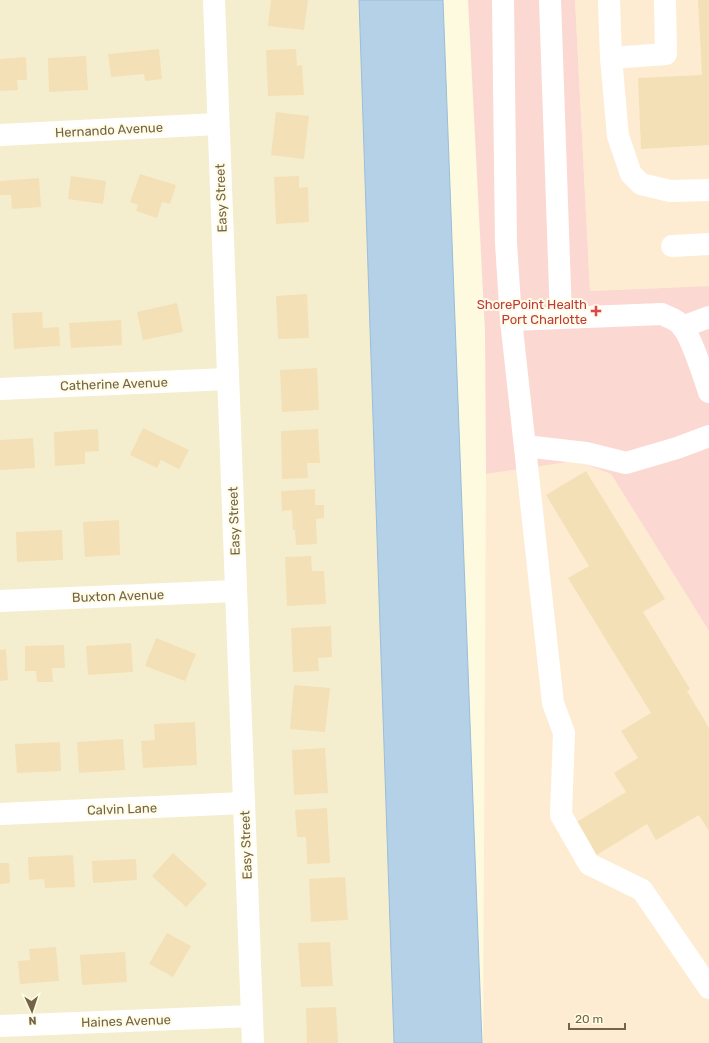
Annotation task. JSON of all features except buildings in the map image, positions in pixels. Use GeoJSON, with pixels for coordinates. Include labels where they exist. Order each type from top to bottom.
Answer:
{"type":"FeatureCollection","features":[{"type":"Feature","properties":{"kind":"street","name":"Easy Street"},"geometry":{"type":"LineString","coordinates":[[214,0],[253,1043]]}},
{"type":"Feature","properties":{"kind":"street"},"geometry":{"type":"LineString","coordinates":[[503,0],[506,243],[511,320],[553,703],[564,733],[561,815],[589,864],[642,890],[709,988]]}},
{"type":"Feature","properties":{"kind":"street"},"geometry":{"type":"LineString","coordinates":[[550,0],[561,318]]}},
{"type":"Feature","properties":{"kind":"street"},"geometry":{"type":"LineString","coordinates":[[609,0],[611,58],[618,136],[631,174],[641,184],[670,191],[709,190]]}},
{"type":"Feature","properties":{"kind":"street"},"geometry":{"type":"LineString","coordinates":[[611,58],[666,54],[665,0]]}},
{"type":"Feature","properties":{"kind":"street","name":"Hernando Avenue"},"geometry":{"type":"LineString","coordinates":[[0,135],[218,124]]}},
{"type":"Feature","properties":{"kind":"street"},"geometry":{"type":"LineString","coordinates":[[672,246],[709,244]]}},
{"type":"Feature","properties":{"kind":"street"},"geometry":{"type":"LineString","coordinates":[[511,320],[662,314],[680,323],[691,343],[709,392]]}},
{"type":"Feature","properties":{"kind":"street"},"geometry":{"type":"LineString","coordinates":[[682,327],[709,316]]}},
{"type":"Feature","properties":{"kind":"street","name":"Catherine Avenue"},"geometry":{"type":"LineString","coordinates":[[0,389],[228,379]]}},
{"type":"Feature","properties":{"kind":"street"},"geometry":{"type":"LineString","coordinates":[[525,446],[586,453],[626,462],[677,448],[709,436]]}},
{"type":"Feature","properties":{"kind":"street","name":"Buxton Avenue"},"geometry":{"type":"LineString","coordinates":[[0,601],[236,591]]}},
{"type":"Feature","properties":{"kind":"street","name":"Calvin Lane"},"geometry":{"type":"LineString","coordinates":[[0,814],[244,803]]}},
{"type":"Feature","properties":{"kind":"street","name":"Haines Avenue"},"geometry":{"type":"LineString","coordinates":[[0,1026],[252,1016]]}},
{"type":"Feature","properties":{"kind":"shaded area"},"geometry":{"type":"Polygon","coordinates":[[[0,0],[359,0],[394,1043],[0,1043],[0,0]]]}},
{"type":"Feature","properties":{"kind":"shaded area","name":"ShorePoint Health Port Charlotte"},"geometry":{"type":"Polygon","coordinates":[[[468,0],[575,0],[590,291],[709,286],[709,631],[611,474],[576,461],[486,474],[485,332],[468,0]]]}},
{"type":"Feature","properties":{"kind":"shaded area"},"geometry":{"type":"Polygon","coordinates":[[[575,0],[709,0],[709,286],[590,291],[575,0]]]}},
{"type":"Feature","properties":{"kind":"shaded area"},"geometry":{"type":"Polygon","coordinates":[[[576,461],[611,474],[709,631],[709,1043],[483,1043],[486,474],[576,461]]]}},
{"type":"Feature","properties":{"kind":"water"},"geometry":{"type":"Polygon","coordinates":[[[359,0],[443,0],[482,1043],[394,1043],[359,0]]]}},
{"type":"Feature","properties":{"kind":"place","name":"ShorePoint Health Port Charlotte"},"geometry":{"type":"Point","coordinates":[596,311]}}]}
